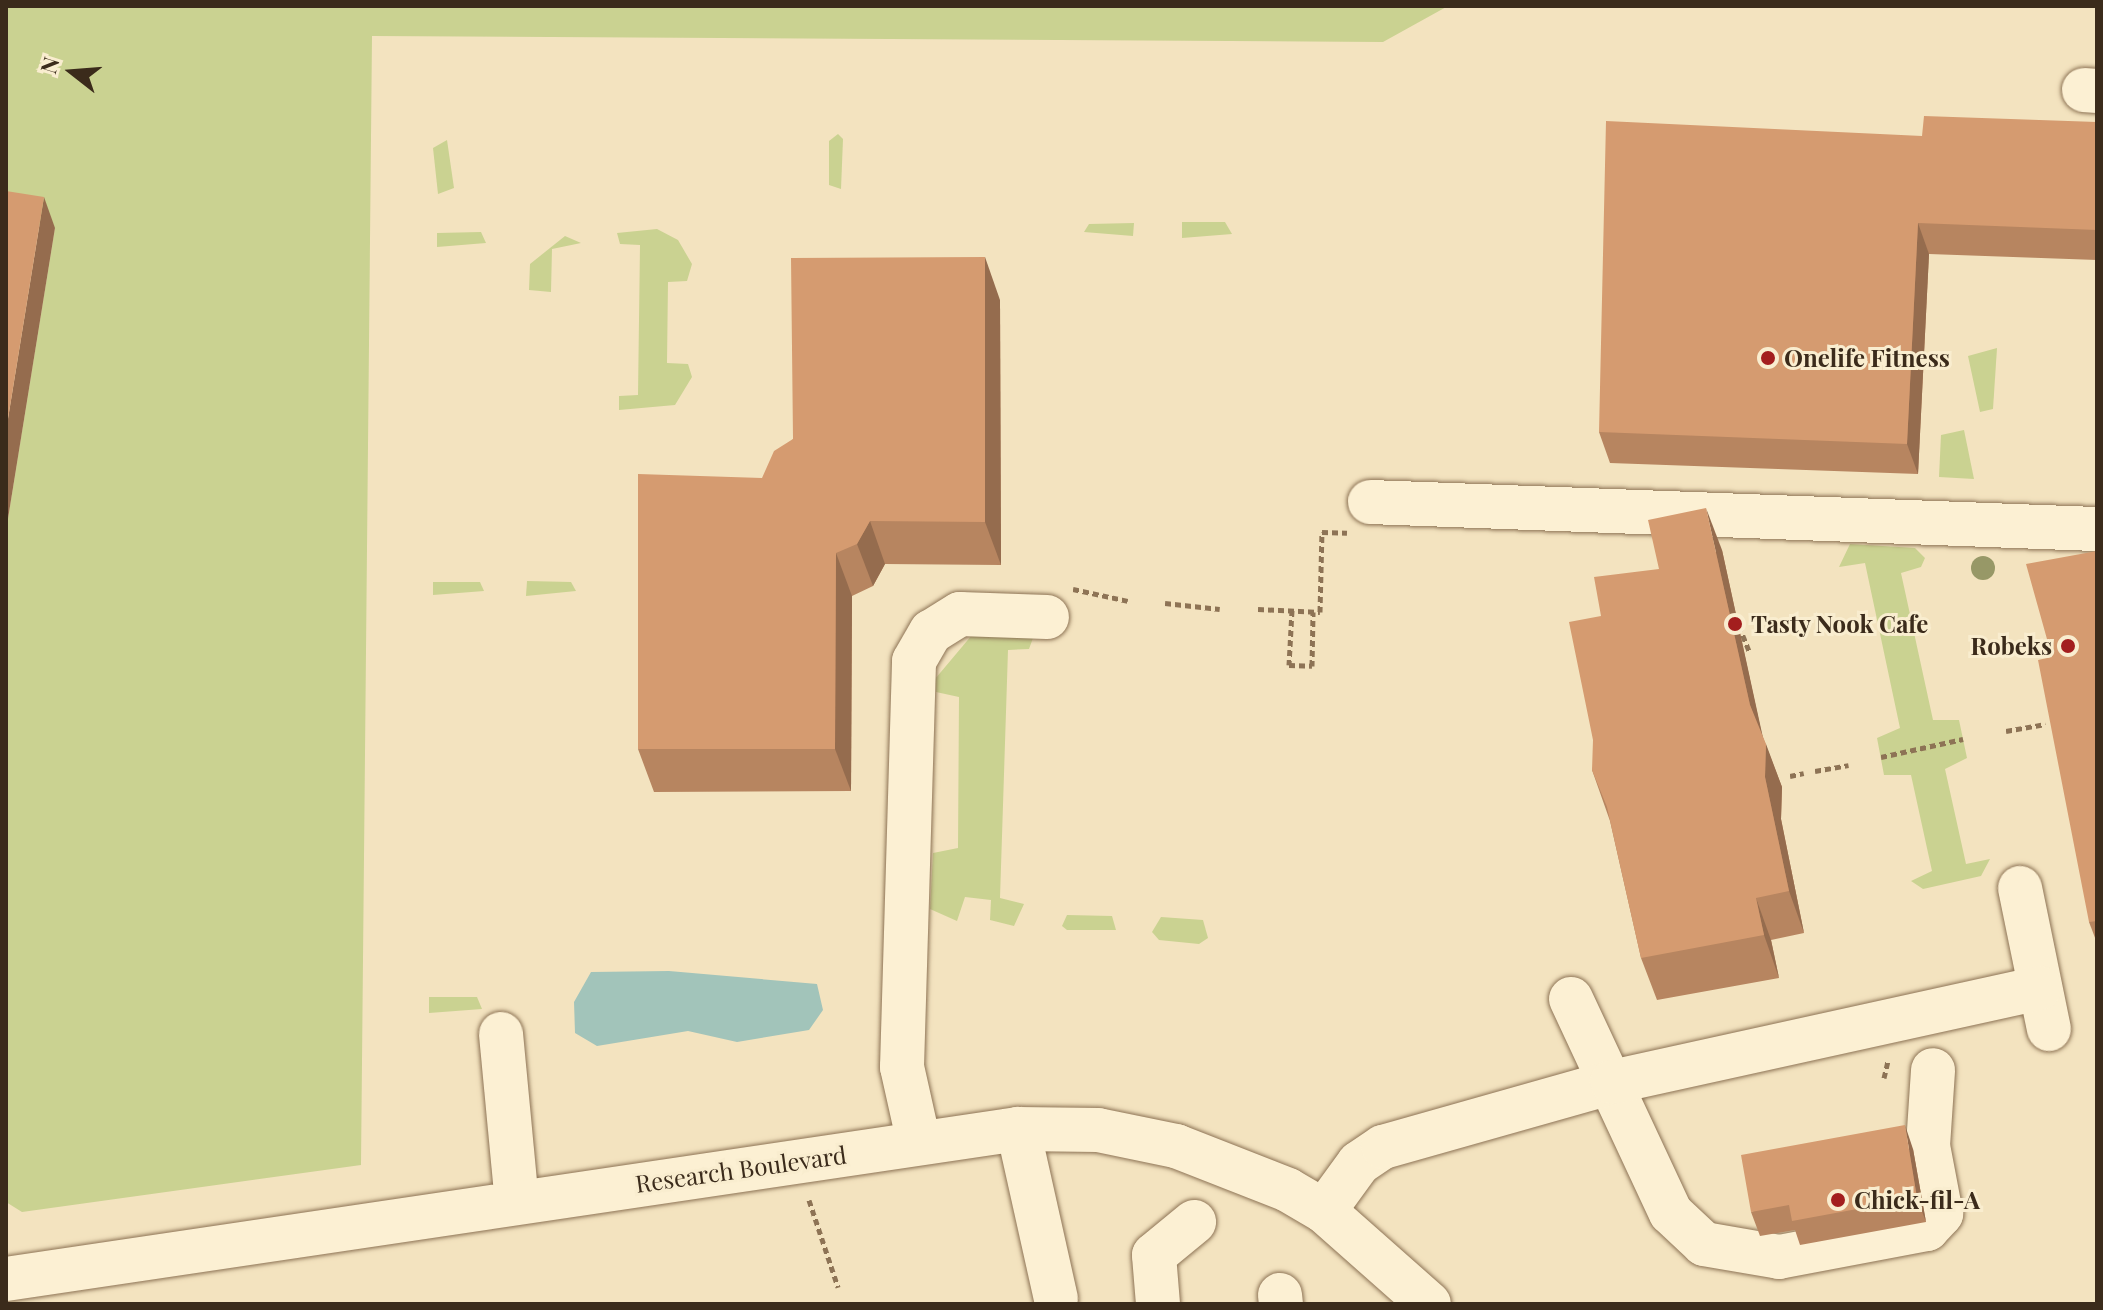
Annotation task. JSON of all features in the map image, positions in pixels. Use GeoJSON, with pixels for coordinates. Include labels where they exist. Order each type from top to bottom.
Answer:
{"type":"FeatureCollection","features":[{"type":"Feature","properties":{"kind":"street"},"geometry":{"type":"LineString","coordinates":[[1360,518],[2097,529]]}},
{"type":"Feature","properties":{"kind":"street"},"geometry":{"type":"LineString","coordinates":[[919,1143],[902,1067],[914,661],[931,632],[960,614],[1060,603]]}},
{"type":"Feature","properties":{"kind":"street"},"geometry":{"type":"LineString","coordinates":[[1324,1211],[1359,1163],[1383,1147],[1612,1082],[2044,1008],[2020,888]]}},
{"type":"Feature","properties":{"kind":"street"},"geometry":{"type":"LineString","coordinates":[[1571,999],[1656,1173],[1671,1213],[1704,1244],[1779,1257],[1927,1229],[1941,1214],[1928,1146],[1933,1070]]}},
{"type":"Feature","properties":{"kind":"street"},"geometry":{"type":"LineString","coordinates":[[501,1034],[517,1202]]}},
{"type":"Feature","properties":{"kind":"street"},"geometry":{"type":"LineString","coordinates":[[1018,1129],[1056,1299]]}},
{"type":"Feature","properties":{"kind":"street","name":"Research Boulevard"},"geometry":{"type":"LineString","coordinates":[[6,1279],[1018,1129],[1098,1130],[1176,1146],[1324,1211],[1429,1304]]}},
{"type":"Feature","properties":{"kind":"street"},"geometry":{"type":"LineString","coordinates":[[1158,1304],[1154,1255],[1194,1222]]}},
{"type":"Feature","properties":{"kind":"path"},"geometry":{"type":"LineString","coordinates":[[1258,609],[1320,612],[1322,532],[1360,518]]}},
{"type":"Feature","properties":{"kind":"path"},"geometry":{"type":"LineString","coordinates":[[1060,603],[1100,589],[1100,601],[1128,601]]}},
{"type":"Feature","properties":{"kind":"path"},"geometry":{"type":"LineString","coordinates":[[1165,603],[1220,609]]}},
{"type":"Feature","properties":{"kind":"path"},"geometry":{"type":"LineString","coordinates":[[1292,610],[1289,665],[1312,666],[1313,612]]}},
{"type":"Feature","properties":{"kind":"path"},"geometry":{"type":"LineString","coordinates":[[1739,626],[1750,653]]}},
{"type":"Feature","properties":{"kind":"path"},"geometry":{"type":"LineString","coordinates":[[2006,731],[2045,724]]}},
{"type":"Feature","properties":{"kind":"path"},"geometry":{"type":"LineString","coordinates":[[1881,757],[1963,739]]}},
{"type":"Feature","properties":{"kind":"path"},"geometry":{"type":"LineString","coordinates":[[1815,771],[1848,765]]}},
{"type":"Feature","properties":{"kind":"path"},"geometry":{"type":"LineString","coordinates":[[1790,776],[1804,773]]}},
{"type":"Feature","properties":{"kind":"path"},"geometry":{"type":"LineString","coordinates":[[809,1200],[838,1287]]}},
{"type":"Feature","properties":{"kind":"green space"},"geometry":{"type":"Polygon","coordinates":[[[6,6],[1448,6],[1383,42],[372,36],[361,1165],[22,1212],[6,1202],[6,531],[55,228],[6,220],[6,6]]]}},
{"type":"Feature","properties":{"kind":"green space"},"geometry":{"type":"Polygon","coordinates":[[[838,134],[843,139],[841,189],[829,185],[829,141],[838,134]]]}},
{"type":"Feature","properties":{"kind":"green space"},"geometry":{"type":"Polygon","coordinates":[[[447,140],[454,188],[438,194],[433,148],[447,140]]]}},
{"type":"Feature","properties":{"kind":"green space"},"geometry":{"type":"Polygon","coordinates":[[[1182,222],[1225,222],[1232,234],[1182,238],[1182,222]]]}},
{"type":"Feature","properties":{"kind":"green space"},"geometry":{"type":"Polygon","coordinates":[[[1134,223],[1133,236],[1084,232],[1089,224],[1134,223]]]}},
{"type":"Feature","properties":{"kind":"green space"},"geometry":{"type":"Polygon","coordinates":[[[657,229],[678,240],[692,264],[687,281],[668,282],[667,363],[688,364],[692,377],[675,405],[619,410],[619,396],[638,395],[640,245],[620,244],[617,233],[657,229]]]}},
{"type":"Feature","properties":{"kind":"green space"},"geometry":{"type":"Polygon","coordinates":[[[481,232],[486,243],[437,247],[437,233],[481,232]]]}},
{"type":"Feature","properties":{"kind":"green space"},"geometry":{"type":"Polygon","coordinates":[[[565,236],[581,243],[552,249],[551,292],[529,290],[530,264],[565,236]]]}},
{"type":"Feature","properties":{"kind":"green space"},"geometry":{"type":"Polygon","coordinates":[[[1997,348],[1993,409],[1980,412],[1968,356],[1997,348]]]}},
{"type":"Feature","properties":{"kind":"green space"},"geometry":{"type":"Polygon","coordinates":[[[1964,430],[1974,479],[1939,477],[1941,435],[1964,430]]]}},
{"type":"Feature","properties":{"kind":"green space"},"geometry":{"type":"Polygon","coordinates":[[[1850,544],[1915,548],[1925,558],[1921,567],[1901,573],[1933,720],[1959,720],[1967,758],[1945,769],[1966,864],[1990,859],[1981,876],[1923,889],[1911,881],[1932,871],[1911,775],[1884,775],[1877,738],[1900,728],[1865,563],[1839,567],[1850,544]]]}},
{"type":"Feature","properties":{"kind":"green space"},"geometry":{"type":"Polygon","coordinates":[[[527,581],[571,582],[576,591],[526,596],[527,581]]]}},
{"type":"Feature","properties":{"kind":"green space"},"geometry":{"type":"Polygon","coordinates":[[[433,582],[480,582],[484,591],[433,595],[433,582]]]}},
{"type":"Feature","properties":{"kind":"green space"},"geometry":{"type":"Polygon","coordinates":[[[972,635],[1033,638],[1029,649],[1008,650],[1000,898],[1024,904],[1014,926],[990,920],[991,900],[965,897],[957,921],[930,909],[933,853],[958,848],[959,697],[936,692],[935,679],[972,635]]]}},
{"type":"Feature","properties":{"kind":"green space"},"geometry":{"type":"Polygon","coordinates":[[[1067,915],[1112,916],[1116,930],[1067,930],[1062,926],[1067,915]]]}},
{"type":"Feature","properties":{"kind":"green space"},"geometry":{"type":"Polygon","coordinates":[[[1161,917],[1203,920],[1208,938],[1199,944],[1159,940],[1152,932],[1161,917]]]}},
{"type":"Feature","properties":{"kind":"green space"},"geometry":{"type":"Polygon","coordinates":[[[429,997],[477,997],[482,1009],[429,1013],[429,997]]]}},
{"type":"Feature","properties":{"kind":"water"},"geometry":{"type":"Polygon","coordinates":[[[669,971],[817,984],[823,1010],[809,1030],[737,1042],[688,1031],[597,1046],[575,1033],[574,1002],[591,972],[669,971]]]}},
{"type":"Feature","properties":{"kind":"building","name":"Onelife Fitness"},"geometry":{"type":"Polygon","coordinates":[[[1924,116],[2097,122],[2097,230],[1918,223],[1907,444],[1599,432],[1606,121],[1922,136],[1924,116]]]}},
{"type":"Feature","properties":{"kind":"building"},"geometry":{"type":"Polygon","coordinates":[[[6,191],[44,197],[6,431],[6,191]]]}},
{"type":"Feature","properties":{"kind":"building"},"geometry":{"type":"Polygon","coordinates":[[[985,257],[985,522],[870,521],[857,544],[836,553],[835,749],[638,749],[638,474],[762,478],[774,451],[793,439],[791,258],[985,257]]]}},
{"type":"Feature","properties":{"kind":"building"},"geometry":{"type":"Polygon","coordinates":[[[1706,508],[1750,705],[1766,744],[1765,777],[1789,891],[1756,898],[1764,935],[1641,958],[1607,807],[1592,770],[1593,740],[1569,622],[1601,616],[1594,577],[1659,569],[1648,520],[1706,508]]]}},
{"type":"Feature","properties":{"kind":"building"},"geometry":{"type":"Polygon","coordinates":[[[2097,551],[2097,921],[2089,922],[2038,660],[2052,657],[2026,564],[2097,551]]]}},
{"type":"Feature","properties":{"kind":"building","name":"Chick-fil-A"},"geometry":{"type":"Polygon","coordinates":[[[1905,1125],[1917,1198],[1792,1221],[1789,1205],[1751,1212],[1741,1155],[1905,1125]]]}},
{"type":"Feature","properties":{"kind":"place","name":"Onelife Fitness"},"geometry":{"type":"Point","coordinates":[1768,358]}},
{"type":"Feature","properties":{"kind":"place","name":"Tasty Nook Cafe"},"geometry":{"type":"Point","coordinates":[1735,624]}},
{"type":"Feature","properties":{"kind":"place","name":"Robeks"},"geometry":{"type":"Point","coordinates":[2068,646]}},
{"type":"Feature","properties":{"kind":"place","name":"Chick-fil-A"},"geometry":{"type":"Point","coordinates":[1838,1200]}}]}
